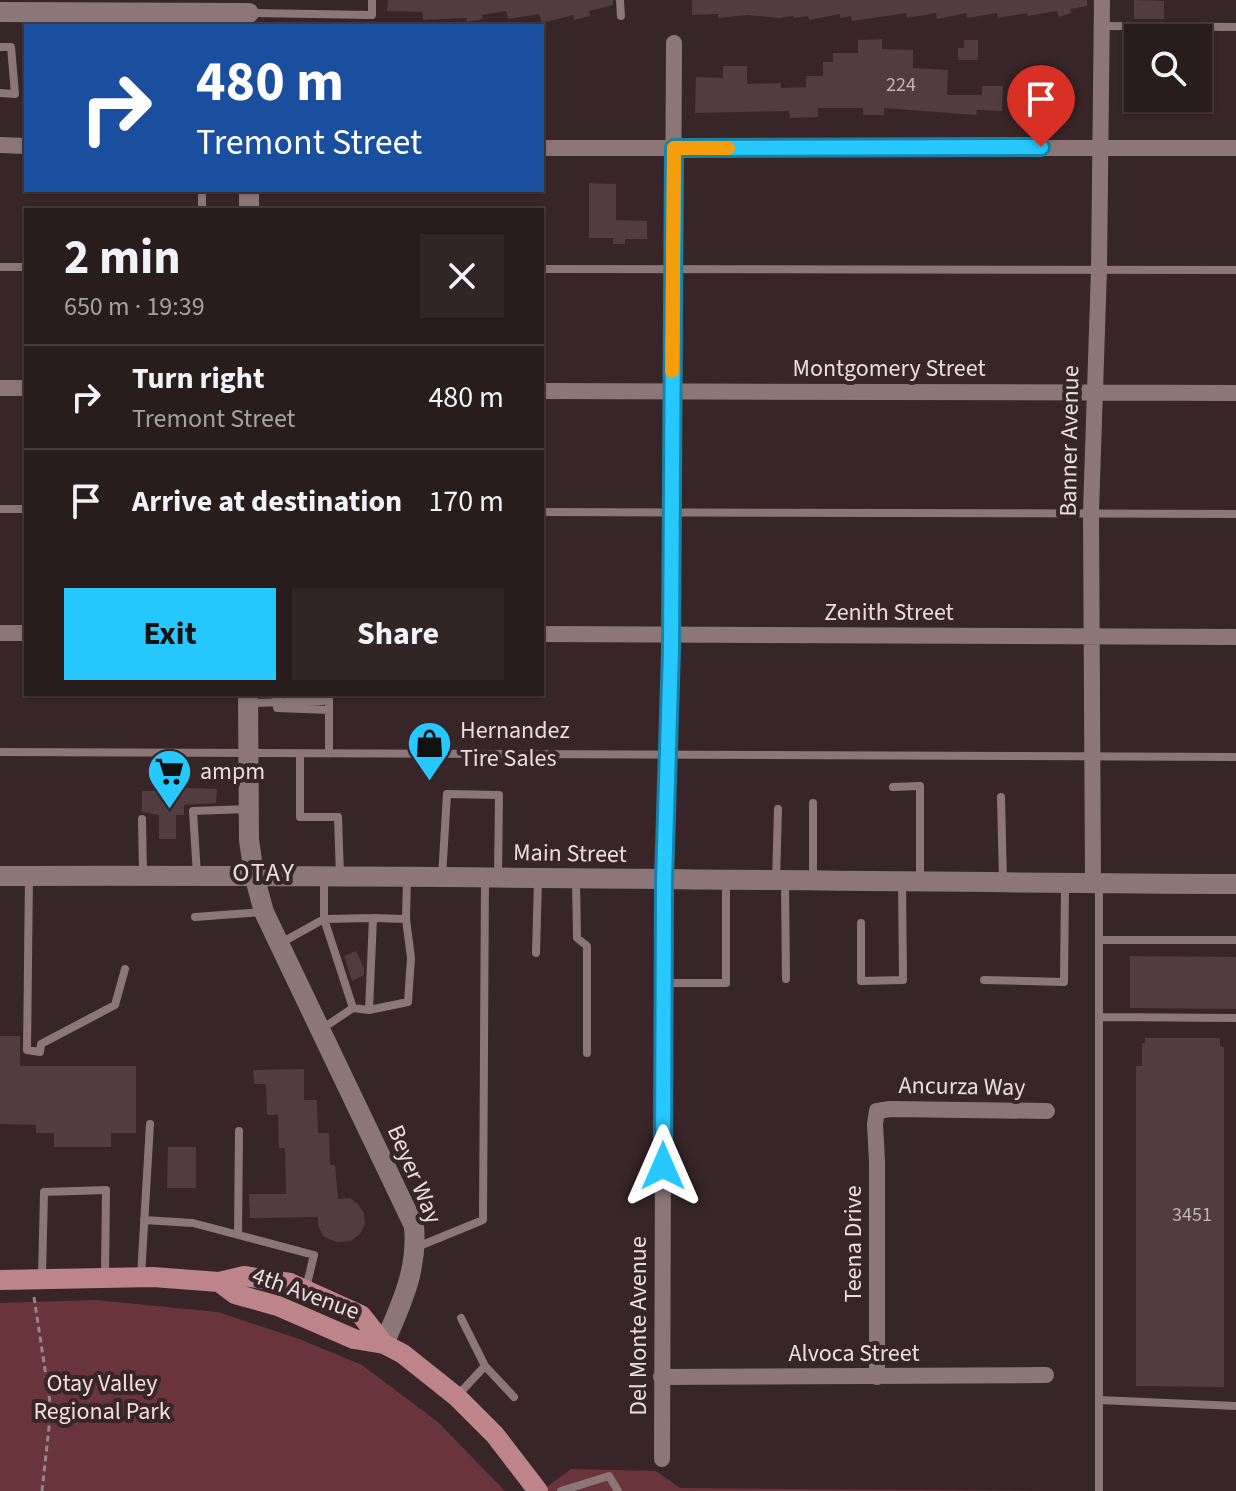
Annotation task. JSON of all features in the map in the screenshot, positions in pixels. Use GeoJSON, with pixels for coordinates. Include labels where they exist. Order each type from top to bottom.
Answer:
{"type":"FeatureCollection","features":[{"type":"Feature","properties":{"kind":"main road"},"geometry":{"type":"LineString","coordinates":[[0,12],[136,20],[191,6],[249,13]]}},
{"type":"Feature","properties":{"kind":"main road","name":"Beyer Way"},"geometry":{"type":"LineString","coordinates":[[248,699],[249,840],[264,912],[414,1226],[417,1248],[412,1274],[384,1344]]}},
{"type":"Feature","properties":{"kind":"main road","name":"Main Street"},"geometry":{"type":"LineString","coordinates":[[0,876],[254,875],[1236,884]]}},
{"type":"Feature","properties":{"kind":"main road","name":"4th Avenue"},"geometry":{"type":"LineString","coordinates":[[0,1280],[141,1277],[219,1282],[244,1276],[290,1283],[361,1315],[384,1344]]}},
{"type":"Feature","properties":{"kind":"main road","name":"4th Avenue"},"geometry":{"type":"LineString","coordinates":[[219,1282],[235,1294],[278,1306],[354,1339],[384,1344]]}},
{"type":"Feature","properties":{"kind":"main road"},"geometry":{"type":"LineString","coordinates":[[384,1344],[403,1354],[457,1397],[495,1435],[538,1491]]}},
{"type":"Feature","properties":{"kind":"street","name":"Banner Avenue"},"geometry":{"type":"LineString","coordinates":[[1096,883],[1091,756],[1091,512],[1099,269],[1102,0]]}},
{"type":"Feature","properties":{"kind":"street","name":"Del Monte Avenue"},"geometry":{"type":"LineString","coordinates":[[662,1459],[664,881],[671,635],[674,43]]}},
{"type":"Feature","properties":{"kind":"street"},"geometry":{"type":"LineString","coordinates":[[0,145],[24,146]]}},
{"type":"Feature","properties":{"kind":"street"},"geometry":{"type":"LineString","coordinates":[[544,148],[1236,148]]}},
{"type":"Feature","properties":{"kind":"street"},"geometry":{"type":"LineString","coordinates":[[0,388],[24,388]]}},
{"type":"Feature","properties":{"kind":"street","name":"Montgomery Street"},"geometry":{"type":"LineString","coordinates":[[544,391],[1236,393]]}},
{"type":"Feature","properties":{"kind":"street"},"geometry":{"type":"LineString","coordinates":[[0,633],[24,633]]}},
{"type":"Feature","properties":{"kind":"street","name":"Zenith Street"},"geometry":{"type":"LineString","coordinates":[[544,634],[1236,637]]}},
{"type":"Feature","properties":{"kind":"street","name":"Ancurza Way"},"geometry":{"type":"LineString","coordinates":[[877,1111],[1047,1111]]}},
{"type":"Feature","properties":{"kind":"street","name":"Teena Drive"},"geometry":{"type":"LineString","coordinates":[[877,1111],[877,1377]]}},
{"type":"Feature","properties":{"kind":"street","name":"Alvoca Street"},"geometry":{"type":"LineString","coordinates":[[661,1377],[1046,1375]]}},
{"type":"Feature","properties":{"kind":"lane"},"geometry":{"type":"LineString","coordinates":[[249,13],[372,15],[372,0]]}},
{"type":"Feature","properties":{"kind":"lane"},"geometry":{"type":"LineString","coordinates":[[620,0],[621,16]]}},
{"type":"Feature","properties":{"kind":"lane"},"geometry":{"type":"LineString","coordinates":[[1102,26],[1236,27]]}},
{"type":"Feature","properties":{"kind":"lane"},"geometry":{"type":"LineString","coordinates":[[0,47],[11,47],[15,94],[0,93]]}},
{"type":"Feature","properties":{"kind":"lane"},"geometry":{"type":"LineString","coordinates":[[0,267],[24,267]]}},
{"type":"Feature","properties":{"kind":"lane"},"geometry":{"type":"LineString","coordinates":[[544,269],[1236,270]]}},
{"type":"Feature","properties":{"kind":"lane"},"geometry":{"type":"LineString","coordinates":[[0,509],[24,509]]}},
{"type":"Feature","properties":{"kind":"lane"},"geometry":{"type":"LineString","coordinates":[[544,512],[1236,514]]}},
{"type":"Feature","properties":{"kind":"lane"},"geometry":{"type":"LineString","coordinates":[[248,699],[323,701],[322,696]]}},
{"type":"Feature","properties":{"kind":"lane"},"geometry":{"type":"LineString","coordinates":[[329,696],[329,754]]}},
{"type":"Feature","properties":{"kind":"lane"},"geometry":{"type":"LineString","coordinates":[[277,698],[277,708],[329,710]]}},
{"type":"Feature","properties":{"kind":"lane"},"geometry":{"type":"LineString","coordinates":[[0,752],[1236,757]]}},
{"type":"Feature","properties":{"kind":"lane"},"geometry":{"type":"LineString","coordinates":[[300,754],[300,817],[338,817],[324,919],[353,1008]]}},
{"type":"Feature","properties":{"kind":"lane"},"geometry":{"type":"LineString","coordinates":[[861,923],[861,981],[903,980],[920,786],[893,787]]}},
{"type":"Feature","properties":{"kind":"lane"},"geometry":{"type":"LineString","coordinates":[[417,1248],[483,1220],[492,878],[499,795],[447,794],[442,878]]}},
{"type":"Feature","properties":{"kind":"lane"},"geometry":{"type":"LineString","coordinates":[[1001,797],[1003,883]]}},
{"type":"Feature","properties":{"kind":"lane"},"geometry":{"type":"LineString","coordinates":[[813,803],[813,882]]}},
{"type":"Feature","properties":{"kind":"lane"},"geometry":{"type":"LineString","coordinates":[[197,875],[193,811],[249,809]]}},
{"type":"Feature","properties":{"kind":"lane"},"geometry":{"type":"LineString","coordinates":[[778,809],[786,979]]}},
{"type":"Feature","properties":{"kind":"lane"},"geometry":{"type":"LineString","coordinates":[[142,819],[143,876]]}},
{"type":"Feature","properties":{"kind":"lane"},"geometry":{"type":"LineString","coordinates":[[29,876],[27,1050],[40,1052],[41,1044],[115,1005],[125,969]]}},
{"type":"Feature","properties":{"kind":"lane"},"geometry":{"type":"LineString","coordinates":[[320,1030],[353,1008],[369,1010],[408,1002],[411,958],[406,919],[407,877]]}},
{"type":"Feature","properties":{"kind":"lane"},"geometry":{"type":"LineString","coordinates":[[536,953],[538,879]]}},
{"type":"Feature","properties":{"kind":"lane"},"geometry":{"type":"LineString","coordinates":[[576,880],[577,938],[587,946],[587,1053]]}},
{"type":"Feature","properties":{"kind":"lane"},"geometry":{"type":"LineString","coordinates":[[664,983],[726,983],[726,881]]}},
{"type":"Feature","properties":{"kind":"lane"},"geometry":{"type":"LineString","coordinates":[[984,980],[1064,982],[1065,883]]}},
{"type":"Feature","properties":{"kind":"lane"},"geometry":{"type":"LineString","coordinates":[[1096,883],[1099,940],[1099,1491]]}},
{"type":"Feature","properties":{"kind":"lane"},"geometry":{"type":"LineString","coordinates":[[195,917],[264,912]]}},
{"type":"Feature","properties":{"kind":"lane"},"geometry":{"type":"LineString","coordinates":[[369,1010],[373,918]]}},
{"type":"Feature","properties":{"kind":"lane"},"geometry":{"type":"LineString","coordinates":[[279,944],[324,919],[406,919]]}},
{"type":"Feature","properties":{"kind":"lane"},"geometry":{"type":"LineString","coordinates":[[1099,940],[1236,940]]}},
{"type":"Feature","properties":{"kind":"lane"},"geometry":{"type":"LineString","coordinates":[[1099,1017],[1236,1018]]}},
{"type":"Feature","properties":{"kind":"lane"},"geometry":{"type":"LineString","coordinates":[[141,1277],[150,1124]]}},
{"type":"Feature","properties":{"kind":"lane"},"geometry":{"type":"LineString","coordinates":[[238,1235],[239,1131]]}},
{"type":"Feature","properties":{"kind":"lane"},"geometry":{"type":"LineString","coordinates":[[37,1279],[44,1192],[106,1190],[105,1277]]}},
{"type":"Feature","properties":{"kind":"lane"},"geometry":{"type":"LineString","coordinates":[[144,1220],[193,1223],[314,1255],[306,1290]]}},
{"type":"Feature","properties":{"kind":"lane"},"geometry":{"type":"LineString","coordinates":[[461,1318],[485,1366],[514,1397]]}},
{"type":"Feature","properties":{"kind":"lane"},"geometry":{"type":"LineString","coordinates":[[457,1397],[485,1366]]}},
{"type":"Feature","properties":{"kind":"lane"},"geometry":{"type":"LineString","coordinates":[[1099,1400],[1236,1406]]}},
{"type":"Feature","properties":{"kind":"lane"},"geometry":{"type":"LineString","coordinates":[[561,1491],[609,1476],[618,1491]]}},
{"type":"Feature","properties":{"kind":"path"},"geometry":{"type":"LineString","coordinates":[[37,1279],[51,1409],[42,1491]]}},
{"type":"Feature","properties":{"kind":"green space","name":"Otay Valley Regional Park"},"geometry":{"type":"Polygon","coordinates":[[[95,1300],[218,1312],[302,1340],[362,1365],[438,1422],[505,1491],[0,1491],[0,1303],[95,1300]]]}},
{"type":"Feature","properties":{"kind":"green space"},"geometry":{"type":"Polygon","coordinates":[[[571,1469],[656,1471],[680,1488],[1056,1491],[541,1491],[571,1469]]]}},
{"type":"Feature","properties":{"kind":"building"},"geometry":{"type":"Polygon","coordinates":[[[388,0],[613,0],[613,5],[589,11],[590,16],[574,20],[573,15],[542,23],[539,14],[508,19],[506,11],[482,15],[483,19],[467,22],[466,18],[423,20],[422,12],[387,11],[388,0]]]}},
{"type":"Feature","properties":{"kind":"building"},"geometry":{"type":"Polygon","coordinates":[[[692,0],[1087,0],[1087,6],[1070,9],[1071,13],[1059,17],[1057,11],[998,18],[997,13],[967,18],[966,13],[937,19],[936,13],[907,18],[906,13],[852,21],[851,16],[840,18],[840,14],[809,20],[808,16],[718,18],[718,14],[692,15],[692,0]]]}},
{"type":"Feature","properties":{"kind":"building"},"geometry":{"type":"Polygon","coordinates":[[[1134,0],[1164,1],[1164,19],[1134,19],[1134,0]]]}},
{"type":"Feature","properties":{"kind":"building"},"geometry":{"type":"Polygon","coordinates":[[[882,39],[882,49],[913,50],[913,68],[948,70],[947,95],[982,95],[982,86],[1003,86],[1002,111],[977,110],[976,115],[884,108],[884,115],[863,115],[863,108],[818,108],[818,117],[790,118],[789,111],[695,113],[696,77],[723,78],[723,66],[747,66],[747,84],[781,83],[781,88],[806,87],[806,76],[823,76],[823,62],[833,62],[833,53],[858,53],[858,40],[882,39]]]}},
{"type":"Feature","properties":{"kind":"building"},"geometry":{"type":"Polygon","coordinates":[[[964,40],[978,40],[978,60],[958,60],[958,48],[964,48],[964,40]]]}},
{"type":"Feature","properties":{"kind":"building"},"geometry":{"type":"Polygon","coordinates":[[[589,183],[616,184],[616,220],[647,221],[647,239],[625,239],[625,244],[613,244],[613,238],[589,238],[589,183]]]}},
{"type":"Feature","properties":{"kind":"building"},"geometry":{"type":"Polygon","coordinates":[[[168,787],[217,789],[216,803],[184,805],[184,815],[176,815],[176,839],[159,839],[159,815],[142,812],[142,791],[168,791],[168,787]]]}},
{"type":"Feature","properties":{"kind":"building"},"geometry":{"type":"Polygon","coordinates":[[[356,951],[364,975],[352,981],[344,956],[356,951]]]}},
{"type":"Feature","properties":{"kind":"building"},"geometry":{"type":"Polygon","coordinates":[[[1130,956],[1236,957],[1236,1009],[1130,1008],[1130,956]]]}},
{"type":"Feature","properties":{"kind":"building"},"geometry":{"type":"Polygon","coordinates":[[[0,1036],[20,1036],[20,1066],[136,1066],[136,1133],[111,1133],[111,1147],[54,1147],[54,1133],[36,1133],[36,1125],[0,1124],[0,1036]]]}},
{"type":"Feature","properties":{"kind":"building"},"geometry":{"type":"Polygon","coordinates":[[[1145,1038],[1220,1038],[1220,1046],[1224,1047],[1224,1387],[1136,1386],[1136,1066],[1142,1066],[1142,1043],[1145,1043],[1145,1038]]]}},
{"type":"Feature","properties":{"kind":"building"},"geometry":{"type":"Polygon","coordinates":[[[304,1069],[304,1100],[317,1100],[318,1133],[329,1133],[330,1165],[335,1165],[338,1199],[350,1198],[364,1213],[365,1224],[360,1234],[351,1241],[337,1242],[324,1237],[318,1226],[318,1217],[250,1218],[249,1194],[286,1194],[285,1148],[279,1148],[278,1115],[267,1115],[266,1084],[254,1084],[253,1070],[304,1069]]]}},
{"type":"Feature","properties":{"kind":"building"},"geometry":{"type":"Polygon","coordinates":[[[168,1147],[196,1147],[196,1188],[167,1188],[168,1147]]]}},
{"type":"Feature","properties":{"kind":"slow traffic"},"geometry":{"type":"LineString","coordinates":[[672,371],[674,148],[728,148]]}},
{"type":"Feature","properties":{"kind":"place","name":"Hernandez Tire Sales"},"geometry":{"type":"Point","coordinates":[429,783]}},
{"type":"Feature","properties":{"kind":"place","name":"ampm"},"geometry":{"type":"Point","coordinates":[169,810]}},
{"type":"Feature","properties":{"kind":"district","name":"OTAY"},"geometry":{"type":"Point","coordinates":[264,872]}},
{"type":"Feature","properties":{"kind":"route"},"geometry":{"type":"LineString","coordinates":[[663,1166],[664,881],[671,650],[674,148],[1041,147]]}}]}
